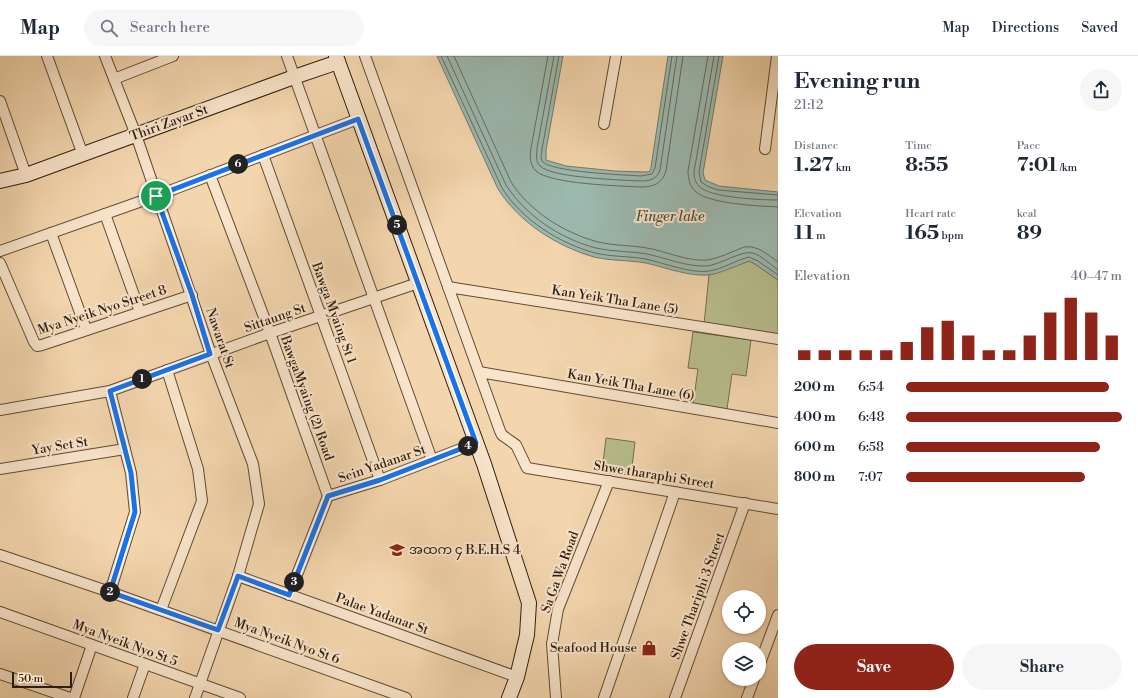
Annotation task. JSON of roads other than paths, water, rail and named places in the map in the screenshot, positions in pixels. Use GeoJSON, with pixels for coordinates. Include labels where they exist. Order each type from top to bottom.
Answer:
{"type":"FeatureCollection","features":[{"type":"Feature","properties":{"kind":"main road","name":"Thiri Zayar St"},"geometry":{"type":"LineString","coordinates":[[0,182],[26,175],[84,155],[294,77],[337,59]]}},
{"type":"Feature","properties":{"kind":"main road"},"geometry":{"type":"LineString","coordinates":[[337,59],[486,471],[529,603],[527,635],[517,677],[509,698]]}},
{"type":"Feature","properties":{"kind":"street"},"geometry":{"type":"LineString","coordinates":[[48,56],[84,155]]}},
{"type":"Feature","properties":{"kind":"street","name":"Nawarat St"},"geometry":{"type":"LineString","coordinates":[[105,56],[136,135],[156,196],[192,295],[210,354],[253,464],[259,504],[238,576],[195,698]]}},
{"type":"Feature","properties":{"kind":"street"},"geometry":{"type":"LineString","coordinates":[[287,56],[432,460]]}},
{"type":"Feature","properties":{"kind":"street"},"geometry":{"type":"LineString","coordinates":[[365,56],[479,372]]}},
{"type":"Feature","properties":{"kind":"street"},"geometry":{"type":"LineString","coordinates":[[604,124],[616,56]]}},
{"type":"Feature","properties":{"kind":"street"},"geometry":{"type":"LineString","coordinates":[[765,149],[777,56]]}},
{"type":"Feature","properties":{"kind":"street"},"geometry":{"type":"LineString","coordinates":[[114,79],[170,57]]}},
{"type":"Feature","properties":{"kind":"street"},"geometry":{"type":"LineString","coordinates":[[0,101],[2,114],[26,175]]}},
{"type":"Feature","properties":{"kind":"street"},"geometry":{"type":"LineString","coordinates":[[0,251],[156,196],[358,119]]}},
{"type":"Feature","properties":{"kind":"street","name":"Bawga Myaing St 1"},"geometry":{"type":"LineString","coordinates":[[263,155],[380,480]]}},
{"type":"Feature","properties":{"kind":"street","name":"BawgaMyaing (2) Road"},"geometry":{"type":"LineString","coordinates":[[210,175],[270,333],[328,496]]}},
{"type":"Feature","properties":{"kind":"street"},"geometry":{"type":"LineString","coordinates":[[105,214],[140,312]]}},
{"type":"Feature","properties":{"kind":"street"},"geometry":{"type":"LineString","coordinates":[[51,233],[86,329]]}},
{"type":"Feature","properties":{"kind":"street","name":"Mya Nyeik Nyo Street 8"},"geometry":{"type":"LineString","coordinates":[[0,263],[37,346],[192,295]]}},
{"type":"Feature","properties":{"kind":"street","name":"Sittaung St"},"geometry":{"type":"LineString","coordinates":[[0,410],[110,391],[321,315],[418,283]]}},
{"type":"Feature","properties":{"kind":"street","name":"Kan Yeik Tha Lane (5)"},"geometry":{"type":"LineString","coordinates":[[448,287],[778,339]]}},
{"type":"Feature","properties":{"kind":"street"},"geometry":{"type":"LineString","coordinates":[[161,610],[202,501],[198,469],[167,370]]}},
{"type":"Feature","properties":{"kind":"street","name":"Kan Yeik Tha Lane (6)"},"geometry":{"type":"LineString","coordinates":[[479,372],[778,423]]}},
{"type":"Feature","properties":{"kind":"street","name":"Shwe tharaphi Street"},"geometry":{"type":"LineString","coordinates":[[479,372],[502,435],[516,445],[527,468],[778,509]]}},
{"type":"Feature","properties":{"kind":"street"},"geometry":{"type":"LineString","coordinates":[[110,391],[131,473],[135,512],[110,592]]}},
{"type":"Feature","properties":{"kind":"street","name":"Sein Yadanar St"},"geometry":{"type":"LineString","coordinates":[[289,595],[328,496],[380,480],[476,443]]}},
{"type":"Feature","properties":{"kind":"street","name":"Yay Set St"},"geometry":{"type":"LineString","coordinates":[[0,469],[125,448]]}},
{"type":"Feature","properties":{"kind":"street","name":"Sa Ga Wa Road"},"geometry":{"type":"LineString","coordinates":[[556,698],[552,644],[558,609],[609,481]]}},
{"type":"Feature","properties":{"kind":"street"},"geometry":{"type":"LineString","coordinates":[[604,698],[675,492]]}},
{"type":"Feature","properties":{"kind":"street","name":"Shwe Thariphi 3 Street"},"geometry":{"type":"LineString","coordinates":[[675,698],[745,503]]}},
{"type":"Feature","properties":{"kind":"street","name":"Mya Nyeik Nyo St 6"},"geometry":{"type":"LineString","coordinates":[[0,555],[218,630],[406,698]]}},
{"type":"Feature","properties":{"kind":"street","name":"Palae Yadanar St"},"geometry":{"type":"LineString","coordinates":[[238,576],[517,677]]}},
{"type":"Feature","properties":{"kind":"street","name":"Mya Nyeik Nyo St 5"},"geometry":{"type":"LineString","coordinates":[[0,612],[240,698]]}},
{"type":"Feature","properties":{"kind":"street"},"geometry":{"type":"LineString","coordinates":[[766,647],[778,615]]}},
{"type":"Feature","properties":{"kind":"street"},"geometry":{"type":"LineString","coordinates":[[74,698],[92,645]]}},
{"type":"Feature","properties":{"kind":"street"},"geometry":{"type":"LineString","coordinates":[[133,698],[145,664]]}},
{"type":"Feature","properties":{"kind":"street"},"geometry":{"type":"LineString","coordinates":[[0,674],[70,698]]}},
{"type":"Feature","properties":{"kind":"street"},"geometry":{"type":"LineString","coordinates":[[747,698],[751,686]]}},
{"type":"Feature","properties":{"kind":"water","name":"Finger lake"},"geometry":{"type":"Polygon","coordinates":[[[437,56],[563,56],[546,150],[546,160],[566,166],[615,171],[647,172],[650,171],[651,167],[668,56],[723,56],[703,173],[705,180],[719,186],[778,192],[778,280],[749,261],[718,273],[709,275],[694,275],[646,263],[594,257],[552,239],[517,212],[498,189],[437,56]]]}},
{"type":"Feature","properties":{"kind":"place","name":"အထက ၄ B.E.H.S 4"},"geometry":{"type":"Point","coordinates":[397,550]}},
{"type":"Feature","properties":{"kind":"place","name":"Seafood House"},"geometry":{"type":"Point","coordinates":[649,648]}}]}
